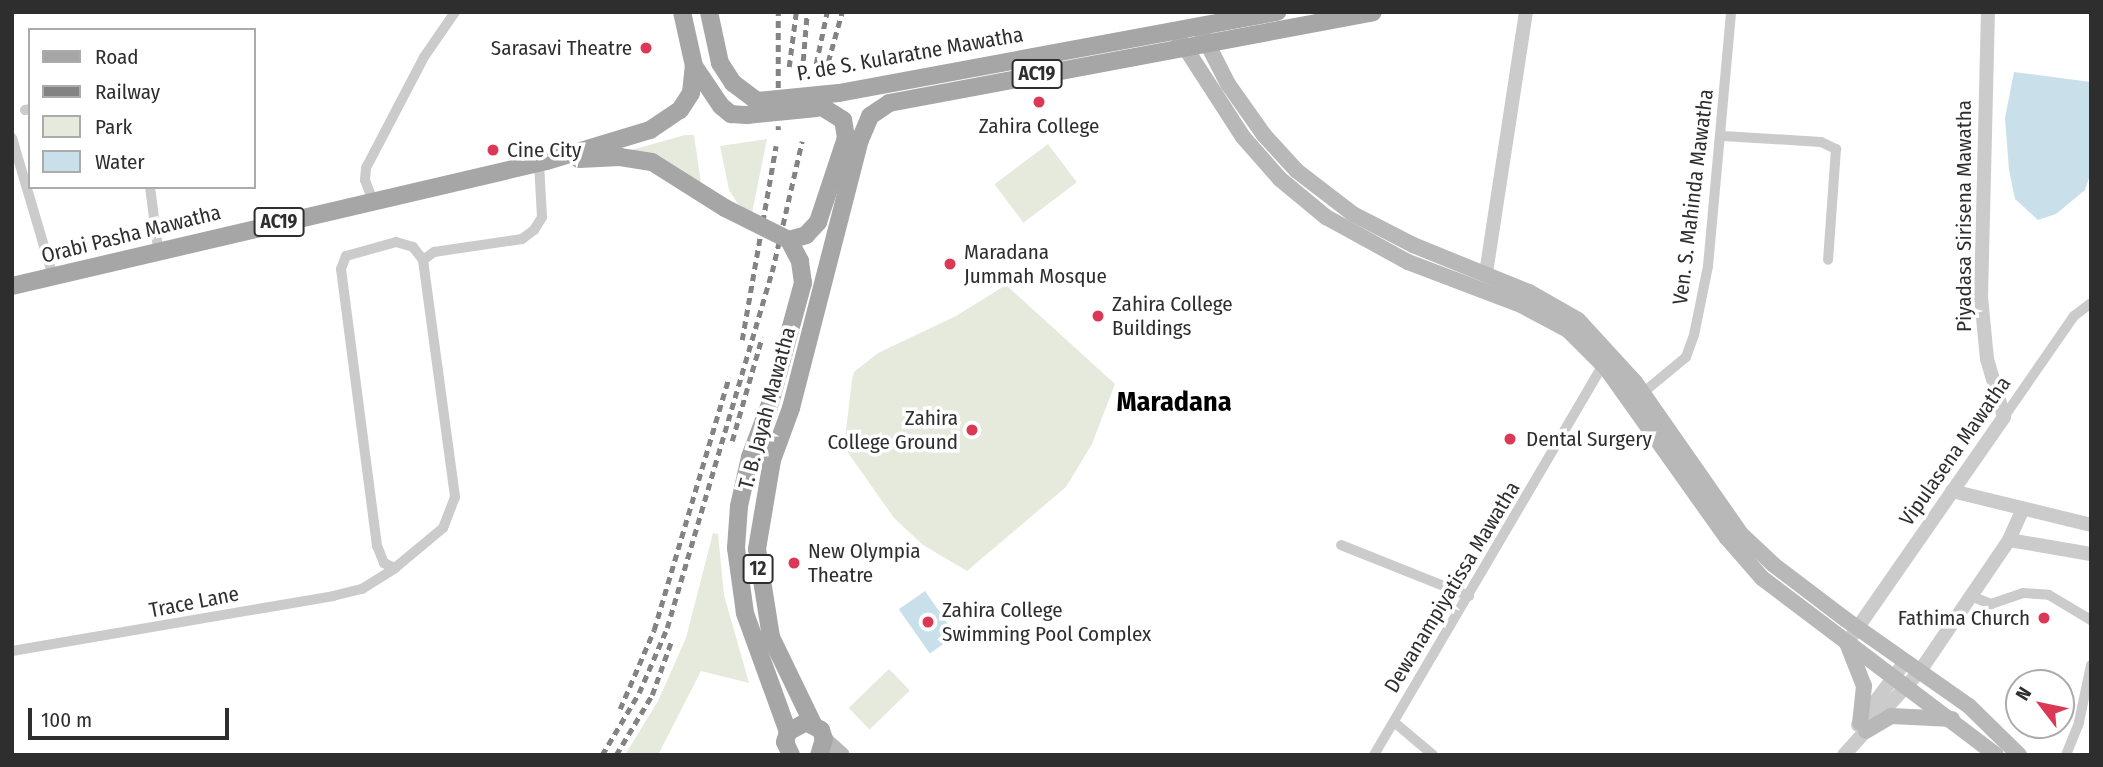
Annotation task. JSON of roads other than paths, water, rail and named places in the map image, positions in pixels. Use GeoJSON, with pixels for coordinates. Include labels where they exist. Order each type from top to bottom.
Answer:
{"type":"FeatureCollection","features":[{"type":"Feature","properties":{"kind":"main road"},"geometry":{"type":"LineString","coordinates":[[543,162],[650,130],[680,110],[691,93],[694,66],[682,12]]}},
{"type":"Feature","properties":{"kind":"main road"},"geometry":{"type":"LineString","coordinates":[[709,12],[719,63],[752,108]]}},
{"type":"Feature","properties":{"kind":"main road","name":"P. de S. Kularatne Mawatha"},"geometry":{"type":"LineString","coordinates":[[752,108],[1278,12]]}},
{"type":"Feature","properties":{"kind":"main road","name":"P. de S. Kularatne Mawatha"},"geometry":{"type":"LineString","coordinates":[[853,139],[870,116],[890,103],[1208,46],[1373,12]]}},
{"type":"Feature","properties":{"kind":"main road"},"geometry":{"type":"LineString","coordinates":[[1198,26],[1264,135],[1297,171],[1353,214],[1413,246],[1486,273],[1578,320],[1741,534],[1774,565],[1858,629],[1969,706],[2019,755]]}},
{"type":"Feature","properties":{"kind":"main road"},"geometry":{"type":"LineString","coordinates":[[1175,30],[1243,137],[1280,179],[1326,217],[1408,262],[1544,317],[1567,330],[1637,397],[1748,563],[1847,643],[1954,719],[1996,755]]}},
{"type":"Feature","properties":{"kind":"main road"},"geometry":{"type":"LineString","coordinates":[[543,162],[620,157],[652,162],[725,208],[789,240],[806,235],[818,222],[853,139],[843,120],[822,107],[752,108],[731,114],[721,106],[694,66]]}},
{"type":"Feature","properties":{"kind":"main road","name":"T. B. Jayah Mawatha"},"geometry":{"type":"LineString","coordinates":[[821,747],[813,723],[771,637],[757,550],[772,460],[791,408],[853,139]]}},
{"type":"Feature","properties":{"kind":"main road","name":"Orabi Pasha Mawatha"},"geometry":{"type":"LineString","coordinates":[[12,286],[158,249],[543,162]]}},
{"type":"Feature","properties":{"kind":"main road","name":"T. B. Jayah Mawatha"},"geometry":{"type":"LineString","coordinates":[[786,746],[745,613],[736,548],[739,506],[803,284],[800,261],[789,240]]}},
{"type":"Feature","properties":{"kind":"main road"},"geometry":{"type":"LineString","coordinates":[[739,506],[763,510]]}},
{"type":"Feature","properties":{"kind":"main road"},"geometry":{"type":"LineString","coordinates":[[1847,643],[1864,686],[1863,727],[1891,716],[1954,719]]}},
{"type":"Feature","properties":{"kind":"main road"},"geometry":{"type":"LineString","coordinates":[[786,746],[799,723],[813,723]]}},
{"type":"Feature","properties":{"kind":"main road"},"geometry":{"type":"LineString","coordinates":[[821,747],[842,755]]}},
{"type":"Feature","properties":{"kind":"street"},"geometry":{"type":"LineString","coordinates":[[373,201],[365,180],[366,168],[424,57],[455,12]]}},
{"type":"Feature","properties":{"kind":"street"},"geometry":{"type":"LineString","coordinates":[[1486,273],[1526,12]]}},
{"type":"Feature","properties":{"kind":"street","name":"Ven. S. Mahinda Mawatha"},"geometry":{"type":"LineString","coordinates":[[1637,397],[1686,357],[1694,335],[1708,266],[1723,136],[1731,12]]}},
{"type":"Feature","properties":{"kind":"street","name":"Piyadasa Sirisena Mawatha"},"geometry":{"type":"LineString","coordinates":[[1988,12],[1981,297],[1987,359],[2004,417]]}},
{"type":"Feature","properties":{"kind":"street"},"geometry":{"type":"LineString","coordinates":[[1723,136],[1821,142],[1836,149],[1828,260]]}},
{"type":"Feature","properties":{"kind":"street"},"geometry":{"type":"LineString","coordinates":[[12,138],[54,276]]}},
{"type":"Feature","properties":{"kind":"street"},"geometry":{"type":"LineString","coordinates":[[423,260],[434,252],[522,239],[534,230],[542,217],[543,162]]}},
{"type":"Feature","properties":{"kind":"street"},"geometry":{"type":"LineString","coordinates":[[150,189],[158,249]]}},
{"type":"Feature","properties":{"kind":"street"},"geometry":{"type":"LineString","coordinates":[[396,242],[413,247],[423,260],[455,497],[443,528],[395,568],[384,563],[377,546],[341,264],[352,254],[396,242]]}},
{"type":"Feature","properties":{"kind":"street","name":"Vipulasena Mawatha"},"geometry":{"type":"LineString","coordinates":[[1847,643],[2074,316],[2091,303]]}},
{"type":"Feature","properties":{"kind":"street","name":"Dewanampiyatissa Mawatha"},"geometry":{"type":"LineString","coordinates":[[1374,755],[1603,365]]}},
{"type":"Feature","properties":{"kind":"street"},"geometry":{"type":"LineString","coordinates":[[1952,491],[2022,511],[2091,525]]}},
{"type":"Feature","properties":{"kind":"street"},"geometry":{"type":"LineString","coordinates":[[1843,755],[1901,681],[1920,671],[2010,540],[2022,511]]}},
{"type":"Feature","properties":{"kind":"street"},"geometry":{"type":"LineString","coordinates":[[2010,540],[2091,554]]}},
{"type":"Feature","properties":{"kind":"street"},"geometry":{"type":"LineString","coordinates":[[1341,545],[1469,596]]}},
{"type":"Feature","properties":{"kind":"street","name":"Trace Lane"},"geometry":{"type":"LineString","coordinates":[[12,651],[333,596],[380,581],[395,568]]}},
{"type":"Feature","properties":{"kind":"street"},"geometry":{"type":"LineString","coordinates":[[1971,596],[1991,604],[2023,593],[2049,595],[2091,620]]}},
{"type":"Feature","properties":{"kind":"street"},"geometry":{"type":"LineString","coordinates":[[1901,681],[1905,662]]}},
{"type":"Feature","properties":{"kind":"street"},"geometry":{"type":"LineString","coordinates":[[2066,755],[2079,722],[2091,665]]}},
{"type":"Feature","properties":{"kind":"street"},"geometry":{"type":"LineString","coordinates":[[1394,722],[1433,755]]}},
{"type":"Feature","properties":{"kind":"water"},"geometry":{"type":"Polygon","coordinates":[[[2014,72],[2091,82],[2091,172],[2085,190],[2056,214],[2038,220],[2015,199],[2009,170],[2005,118],[2014,72]]]}},
{"type":"Feature","properties":{"kind":"water","name":"Zahira College Swimming Pool Complex"},"geometry":{"type":"Polygon","coordinates":[[[925,591],[956,635],[930,654],[899,609],[925,591]]]}},
{"type":"Feature","properties":{"kind":"railway"},"geometry":{"type":"LineString","coordinates":[[778,12],[778,112]]}},
{"type":"Feature","properties":{"kind":"railway"},"geometry":{"type":"LineString","coordinates":[[789,67],[796,12]]}},
{"type":"Feature","properties":{"kind":"railway"},"geometry":{"type":"LineString","coordinates":[[803,61],[807,12]]}},
{"type":"Feature","properties":{"kind":"railway"},"geometry":{"type":"LineString","coordinates":[[816,64],[827,12]]}},
{"type":"Feature","properties":{"kind":"railway"},"geometry":{"type":"LineString","coordinates":[[828,62],[842,12]]}},
{"type":"Feature","properties":{"kind":"railway"},"geometry":{"type":"LineString","coordinates":[[602,755],[639,693],[667,628],[772,272],[802,141]]}},
{"type":"Feature","properties":{"kind":"railway"},"geometry":{"type":"LineString","coordinates":[[742,340],[776,146]]}},
{"type":"Feature","properties":{"kind":"railway"},"geometry":{"type":"LineString","coordinates":[[732,441],[762,337]]}},
{"type":"Feature","properties":{"kind":"railway"},"geometry":{"type":"LineString","coordinates":[[620,709],[654,630],[729,377]]}},
{"type":"Feature","properties":{"kind":"railway"},"geometry":{"type":"LineString","coordinates":[[616,755],[652,695],[672,639]]}},
{"type":"Feature","properties":{"kind":"place","name":"Sarasavi Theatre"},"geometry":{"type":"Point","coordinates":[646,48]}},
{"type":"Feature","properties":{"kind":"place","name":"Zahira College"},"geometry":{"type":"Point","coordinates":[1039,102]}},
{"type":"Feature","properties":{"kind":"place","name":"Cine City"},"geometry":{"type":"Point","coordinates":[493,150]}},
{"type":"Feature","properties":{"kind":"place","name":"Maradana Jummah Mosque"},"geometry":{"type":"Point","coordinates":[950,264]}},
{"type":"Feature","properties":{"kind":"place","name":"Zahira College Buildings"},"geometry":{"type":"Point","coordinates":[1098,316]}},
{"type":"Feature","properties":{"kind":"place","name":"Zahira College Ground"},"geometry":{"type":"Point","coordinates":[972,430]}},
{"type":"Feature","properties":{"kind":"place","name":"Dental Surgery"},"geometry":{"type":"Point","coordinates":[1510,439]}},
{"type":"Feature","properties":{"kind":"place","name":"New Olympia Theatre"},"geometry":{"type":"Point","coordinates":[794,563]}},
{"type":"Feature","properties":{"kind":"place","name":"Fathima Church"},"geometry":{"type":"Point","coordinates":[2044,618]}},
{"type":"Feature","properties":{"kind":"place","name":"Zahira College Swimming Pool Complex"},"geometry":{"type":"Point","coordinates":[928,622]}},
{"type":"Feature","properties":{"kind":"district","name":"Maradana"},"geometry":{"type":"Point","coordinates":[1174,402]}}]}
